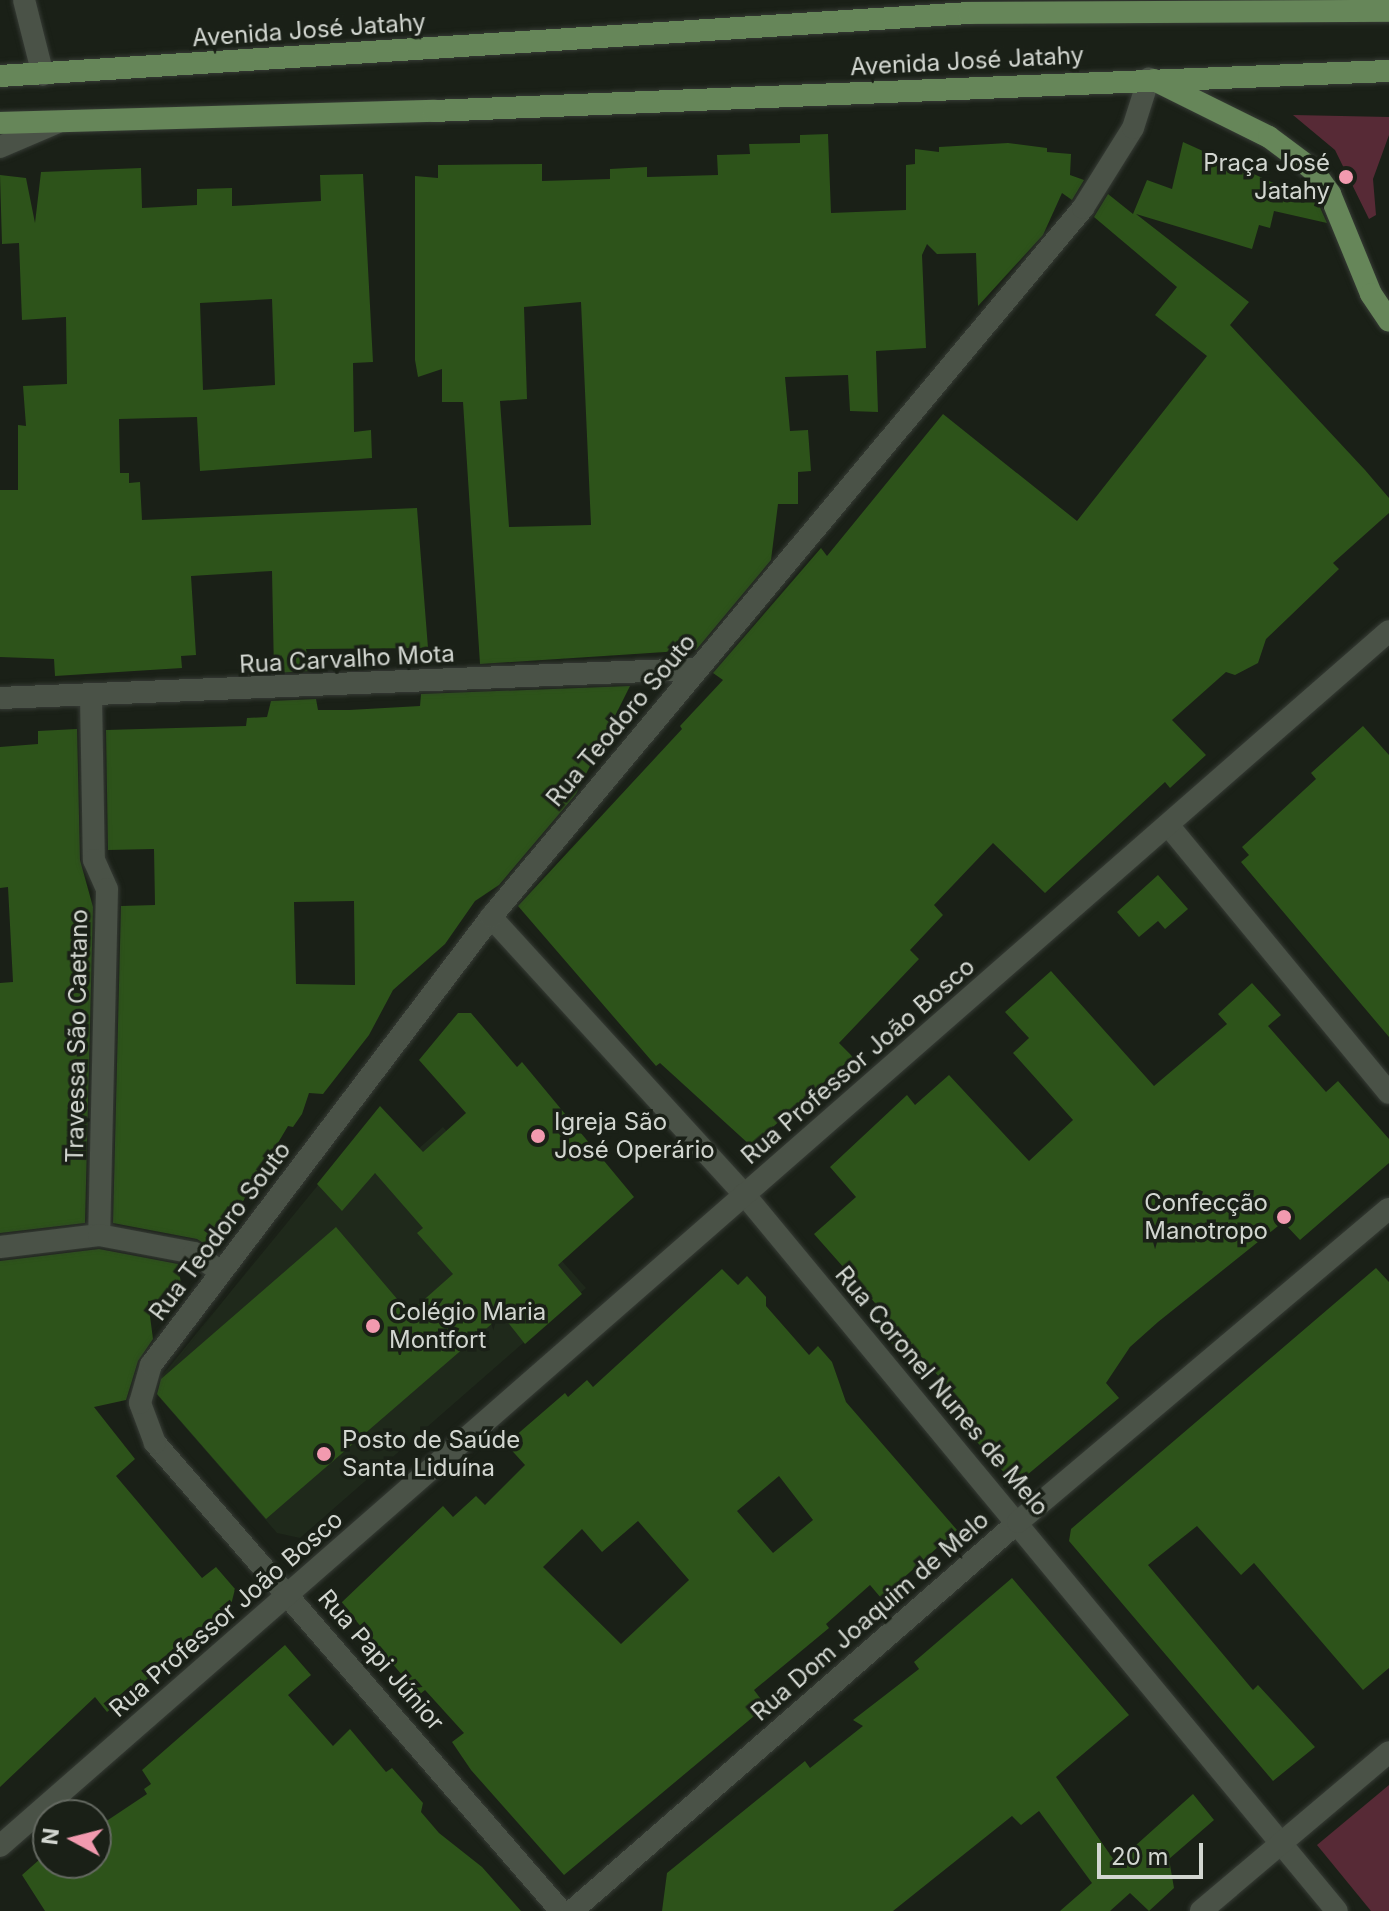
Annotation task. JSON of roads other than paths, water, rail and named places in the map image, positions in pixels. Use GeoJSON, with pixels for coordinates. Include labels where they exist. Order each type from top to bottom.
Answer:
{"type":"FeatureCollection","features":[{"type":"Feature","properties":{"kind":"main road"},"geometry":{"type":"LineString","coordinates":[[969,13],[1039,0]]}},
{"type":"Feature","properties":{"kind":"main road","name":"Avenida José Jatahy"},"geometry":{"type":"LineString","coordinates":[[0,76],[969,13],[1389,11]]}},
{"type":"Feature","properties":{"kind":"main road","name":"Avenida José Jatahy"},"geometry":{"type":"LineString","coordinates":[[0,123],[433,111],[1149,78],[1389,71]]}},
{"type":"Feature","properties":{"kind":"main road"},"geometry":{"type":"LineString","coordinates":[[1149,78],[1269,137],[1312,169],[1330,194],[1371,294],[1389,321]]}},
{"type":"Feature","properties":{"kind":"street"},"geometry":{"type":"LineString","coordinates":[[24,0],[43,75]]}},
{"type":"Feature","properties":{"kind":"street","name":"Rua Teodoro Souto"},"geometry":{"type":"LineString","coordinates":[[140,1403],[151,1365],[491,917],[1083,208],[1133,128],[1149,78]]}},
{"type":"Feature","properties":{"kind":"street","name":"Avenida José Jatahy"},"geometry":{"type":"LineString","coordinates":[[0,147],[67,119]]}},
{"type":"Feature","properties":{"kind":"street","name":"Rua Professor João Bosco"},"geometry":{"type":"LineString","coordinates":[[0,1846],[1389,631]]}},
{"type":"Feature","properties":{"kind":"street","name":"Rua Carvalho Mota"},"geometry":{"type":"LineString","coordinates":[[0,698],[696,669]]}},
{"type":"Feature","properties":{"kind":"street","name":"Travessa São Caetano"},"geometry":{"type":"LineString","coordinates":[[91,696],[94,860],[107,889],[99,1235]]}},
{"type":"Feature","properties":{"kind":"street"},"geometry":{"type":"LineString","coordinates":[[1168,825],[1389,1093]]}},
{"type":"Feature","properties":{"kind":"street","name":"Rua Coronel Nunes de Melo"},"geometry":{"type":"LineString","coordinates":[[491,917],[744,1194],[1337,1911]]}},
{"type":"Feature","properties":{"kind":"street","name":"Rua Dom Joaquim de Melo"},"geometry":{"type":"LineString","coordinates":[[572,1911],[1018,1522],[1389,1209]]}},
{"type":"Feature","properties":{"kind":"street"},"geometry":{"type":"LineString","coordinates":[[0,1247],[99,1235],[194,1253],[221,1272]]}},
{"type":"Feature","properties":{"kind":"street","name":"Rua Papi Júnior"},"geometry":{"type":"LineString","coordinates":[[140,1403],[155,1443],[289,1593],[561,1911]]}},
{"type":"Feature","properties":{"kind":"street"},"geometry":{"type":"LineString","coordinates":[[1201,1911],[1389,1752]]}},
{"type":"Feature","properties":{"kind":"place","name":"Praça José Jatahy"},"geometry":{"type":"Point","coordinates":[1346,177]}},
{"type":"Feature","properties":{"kind":"place","name":"Igreja São José Operário"},"geometry":{"type":"Point","coordinates":[538,1136]}},
{"type":"Feature","properties":{"kind":"place","name":"Confecção Manotropo"},"geometry":{"type":"Point","coordinates":[1284,1217]}},
{"type":"Feature","properties":{"kind":"place","name":"Colégio Maria Montfort"},"geometry":{"type":"Point","coordinates":[373,1326]}},
{"type":"Feature","properties":{"kind":"place","name":"Posto de Saúde Santa Liduína"},"geometry":{"type":"Point","coordinates":[324,1454]}}]}
